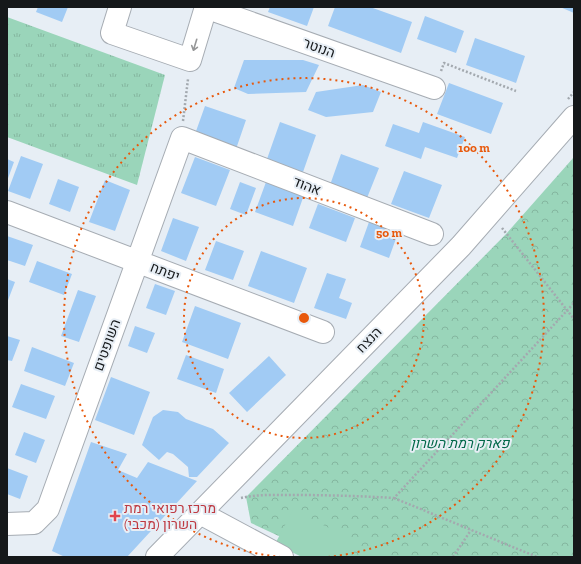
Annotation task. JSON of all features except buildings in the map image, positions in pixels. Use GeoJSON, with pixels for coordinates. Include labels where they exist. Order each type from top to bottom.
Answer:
{"type":"FeatureCollection","features":[{"type":"Feature","properties":{"kind":"street"},"geometry":{"type":"LineString","coordinates":[[120,7],[112,33],[190,60],[212,8]]}},
{"type":"Feature","properties":{"kind":"street","name":"הנוטר"},"geometry":{"type":"LineString","coordinates":[[212,8],[434,88]]}},
{"type":"Feature","properties":{"kind":"street","name":"הנצח"},"geometry":{"type":"LineString","coordinates":[[157,557],[461,246],[574,117]]}},
{"type":"Feature","properties":{"kind":"street","name":"אהוד"},"geometry":{"type":"LineString","coordinates":[[182,138],[432,234]]}},
{"type":"Feature","properties":{"kind":"street","name":"השופטים"},"geometry":{"type":"LineString","coordinates":[[7,524],[34,523],[48,509],[182,138]]}},
{"type":"Feature","properties":{"kind":"street","name":"יפתח"},"geometry":{"type":"LineString","coordinates":[[7,212],[323,332]]}},
{"type":"Feature","properties":{"kind":"street"},"geometry":{"type":"LineString","coordinates":[[200,513],[282,557]]}},
{"type":"Feature","properties":{"kind":"path"},"geometry":{"type":"LineString","coordinates":[[182,138],[190,60]]}},
{"type":"Feature","properties":{"kind":"path"},"geometry":{"type":"LineString","coordinates":[[444,63],[516,91]]}},
{"type":"Feature","properties":{"kind":"path"},"geometry":{"type":"LineString","coordinates":[[490,214],[574,319]]}},
{"type":"Feature","properties":{"kind":"path"},"geometry":{"type":"LineString","coordinates":[[394,498],[574,303]]}},
{"type":"Feature","properties":{"kind":"path"},"geometry":{"type":"LineString","coordinates":[[239,499],[263,495],[394,498],[538,557]]}},
{"type":"Feature","properties":{"kind":"path"},"geometry":{"type":"LineString","coordinates":[[453,557],[471,530]]}},
{"type":"Feature","properties":{"kind":"green space"},"geometry":{"type":"Polygon","coordinates":[[[7,17],[165,75],[137,185],[7,137],[7,17]]]}},
{"type":"Feature","properties":{"kind":"green space","name":"פארק רמת השרון"},"geometry":{"type":"Polygon","coordinates":[[[574,157],[574,557],[324,557],[251,523],[246,497],[507,233],[574,157]]]}},
{"type":"Feature","properties":{"kind":"green space"},"geometry":{"type":"Polygon","coordinates":[[[293,510],[355,541],[347,557],[302,557],[275,544],[293,510]]]}},
{"type":"Feature","properties":{"kind":"green space"},"geometry":{"type":"Polygon","coordinates":[[[364,545],[388,557],[358,557],[364,545]]]}},
{"type":"Feature","properties":{"kind":"place","name":"מרכז רפואי רמת השרון (מכבי)"},"geometry":{"type":"Point","coordinates":[115,516]}}]}
